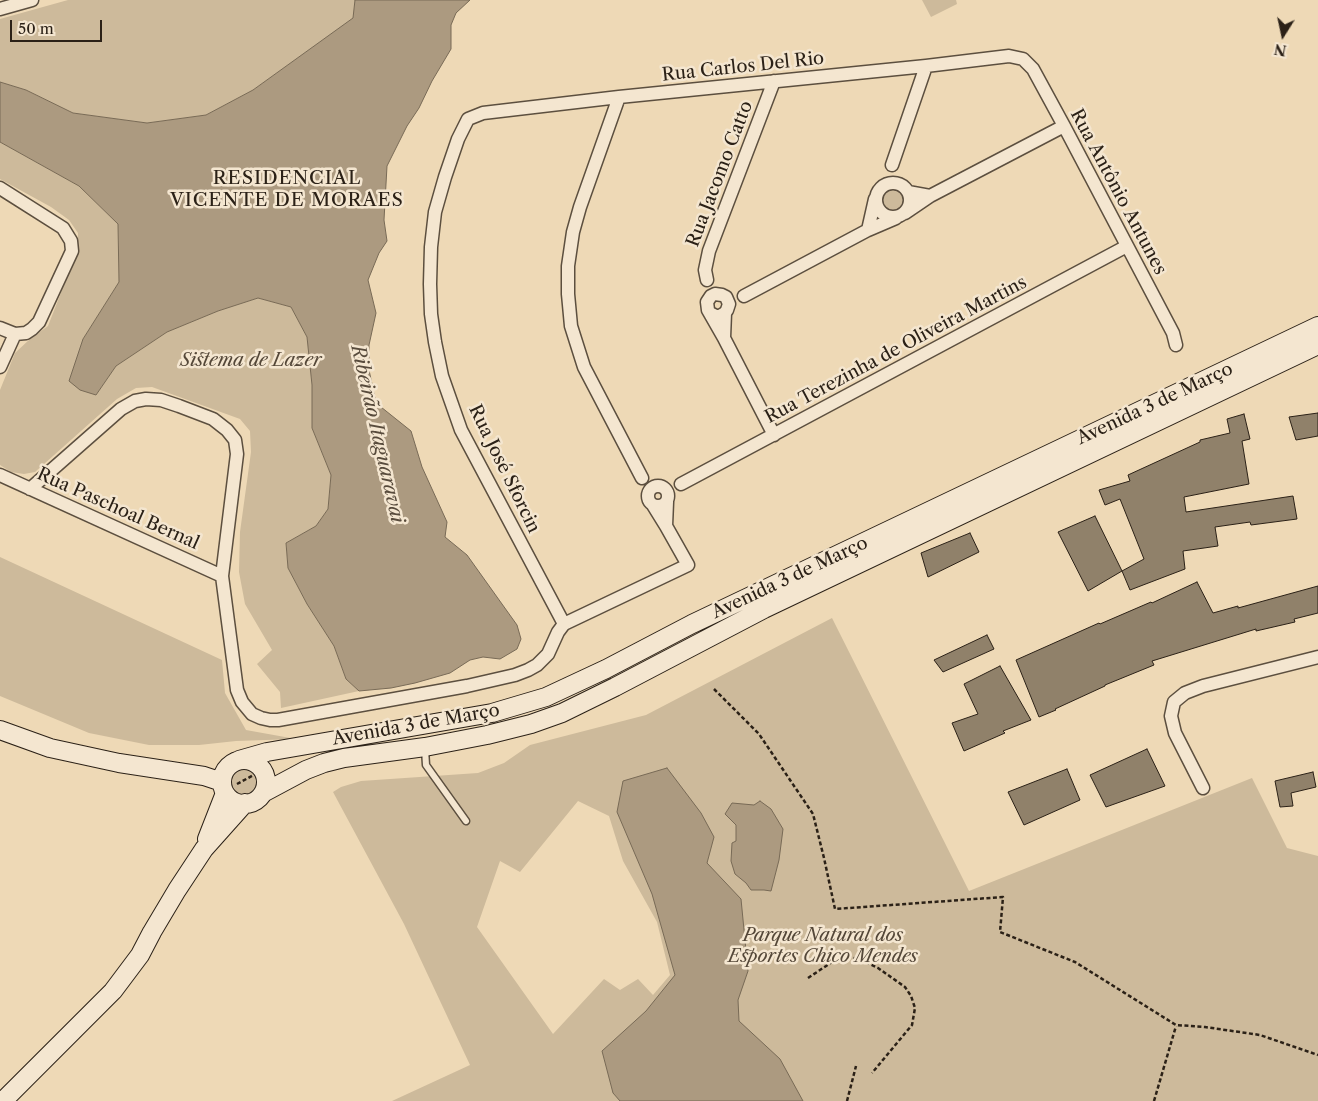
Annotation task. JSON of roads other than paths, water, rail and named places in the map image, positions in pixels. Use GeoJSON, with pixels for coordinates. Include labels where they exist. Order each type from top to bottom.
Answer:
{"type":"FeatureCollection","features":[{"type":"Feature","properties":{"kind":"main road","name":"Avenida 3 de Março"},"geometry":{"type":"LineString","coordinates":[[156,769],[185,768],[236,761],[267,752],[492,712],[546,697],[606,669],[692,624],[1318,326]]}},
{"type":"Feature","properties":{"kind":"main road","name":"Avenida 3 de Março"},"geometry":{"type":"LineString","coordinates":[[263,793],[306,770],[324,763],[344,758],[425,747],[505,731],[531,724],[562,712],[615,687],[764,609],[1318,346]]}},
{"type":"Feature","properties":{"kind":"main road"},"geometry":{"type":"LineString","coordinates":[[0,730],[50,748],[119,763],[204,776],[223,787],[228,797],[234,801],[245,803],[255,800],[263,793],[266,781],[262,770],[251,761],[236,761],[225,771],[223,787],[204,849]]}},
{"type":"Feature","properties":{"kind":"main road"},"geometry":{"type":"LineString","coordinates":[[3,1101],[113,991],[140,955],[177,890],[204,849],[245,803]]}},
{"type":"Feature","properties":{"kind":"street"},"geometry":{"type":"LineString","coordinates":[[0,9],[32,0]]}},
{"type":"Feature","properties":{"kind":"street","name":"Rua Carlos Del Rio"},"geometry":{"type":"LineString","coordinates":[[468,119],[483,113],[619,97],[1009,56],[1023,59]]}},
{"type":"Feature","properties":{"kind":"street","name":"Rua Antônio Antunes"},"geometry":{"type":"LineString","coordinates":[[1023,59],[1033,68],[1173,334],[1176,345]]}},
{"type":"Feature","properties":{"kind":"street"},"geometry":{"type":"LineString","coordinates":[[868,230],[878,194],[892,166],[926,66]]}},
{"type":"Feature","properties":{"kind":"street","name":"Rua Jacomo Catto"},"geometry":{"type":"LineString","coordinates":[[774,81],[708,251],[705,270],[708,308],[774,435]]}},
{"type":"Feature","properties":{"kind":"street"},"geometry":{"type":"LineString","coordinates":[[30,489],[121,409],[135,401],[146,399],[161,400],[196,412],[227,430],[235,440],[237,454],[222,576],[237,690],[245,707],[252,714],[270,720],[458,688],[515,675],[528,670],[543,660],[564,624],[688,565],[650,500],[642,478],[584,368],[571,326],[568,266],[573,232],[619,97]]}},
{"type":"Feature","properties":{"kind":"street","name":"Rua José Sforcin"},"geometry":{"type":"LineString","coordinates":[[468,119],[458,139],[444,177],[436,212],[431,247],[430,284],[431,314],[435,342],[442,376],[461,430],[564,624]]}},
{"type":"Feature","properties":{"kind":"street"},"geometry":{"type":"LineString","coordinates":[[725,304],[715,294],[711,296],[708,308],[716,316],[720,316],[725,304],[744,296],[868,230],[901,215],[930,196],[1064,126]]}},
{"type":"Feature","properties":{"kind":"street"},"geometry":{"type":"LineString","coordinates":[[892,166],[904,188],[910,196],[910,205],[901,215],[887,217],[882,214],[878,210],[878,194],[884,185],[895,183],[904,188],[930,196]]}},
{"type":"Feature","properties":{"kind":"street"},"geometry":{"type":"LineString","coordinates":[[0,188],[63,228],[71,241],[72,251],[39,322],[26,333],[15,334],[0,328]]}},
{"type":"Feature","properties":{"kind":"street","name":"Rua Terezinha de Oliveira Martins"},"geometry":{"type":"LineString","coordinates":[[660,486],[681,484],[1127,246]]}},
{"type":"Feature","properties":{"kind":"street"},"geometry":{"type":"LineString","coordinates":[[707,280],[725,304]]}},
{"type":"Feature","properties":{"kind":"street","name":"Rua Jacomo Catto"},"geometry":{"type":"LineString","coordinates":[[724,338],[725,304]]}},
{"type":"Feature","properties":{"kind":"street"},"geometry":{"type":"LineString","coordinates":[[0,367],[15,334]]}},
{"type":"Feature","properties":{"kind":"street","name":"Rua Paschoal Bernal"},"geometry":{"type":"LineString","coordinates":[[0,474],[222,576]]}},
{"type":"Feature","properties":{"kind":"street"},"geometry":{"type":"LineString","coordinates":[[642,478],[667,490],[666,526]]}},
{"type":"Feature","properties":{"kind":"street","name":"Rua Terezinha de Oliveira Martins"},"geometry":{"type":"LineString","coordinates":[[667,501],[681,484]]}},
{"type":"Feature","properties":{"kind":"street"},"geometry":{"type":"LineString","coordinates":[[650,500],[650,489],[660,486]]}},
{"type":"Feature","properties":{"kind":"street"},"geometry":{"type":"LineString","coordinates":[[650,500],[660,506],[667,501]]}},
{"type":"Feature","properties":{"kind":"street"},"geometry":{"type":"LineString","coordinates":[[1203,788],[1175,733],[1171,716],[1174,702],[1185,693],[1202,686],[1318,657]]}},
{"type":"Feature","properties":{"kind":"lane"},"geometry":{"type":"LineString","coordinates":[[425,747],[426,765],[466,821]]}},
{"type":"Feature","properties":{"kind":"water","name":"Ribeirão Itaguaravai"},"geometry":{"type":"Polygon","coordinates":[[[355,0],[470,0],[456,13],[451,25],[451,49],[407,126],[387,166],[384,220],[387,241],[379,253],[368,280],[376,313],[369,345],[369,370],[376,403],[411,431],[422,467],[447,522],[445,537],[467,555],[517,625],[521,639],[517,649],[500,659],[483,657],[470,660],[450,673],[415,683],[391,688],[359,691],[346,679],[334,646],[307,604],[288,568],[286,543],[316,526],[328,509],[331,475],[312,428],[312,385],[307,337],[291,307],[258,298],[218,311],[167,332],[116,366],[96,395],[80,390],[69,381],[83,339],[119,282],[118,224],[79,186],[0,142],[0,82],[26,90],[73,113],[147,123],[206,115],[253,90],[353,18],[355,0]]]}},
{"type":"Feature","properties":{"kind":"water"},"geometry":{"type":"Polygon","coordinates":[[[667,768],[701,813],[714,837],[707,863],[741,899],[748,971],[738,1000],[739,1021],[780,1059],[803,1101],[620,1101],[613,1093],[602,1051],[646,1011],[675,975],[652,894],[617,812],[623,781],[667,768]]]}},
{"type":"Feature","properties":{"kind":"water"},"geometry":{"type":"Polygon","coordinates":[[[760,801],[771,809],[783,829],[779,860],[771,891],[751,890],[735,874],[731,861],[732,843],[736,841],[736,825],[725,814],[732,803],[754,805],[760,801]]]}},
{"type":"Feature","properties":{"kind":"district","name":"RESIDENCIAL VICENTE DE MORAES"},"geometry":{"type":"Point","coordinates":[287,190]}},
{"type":"Feature","properties":{"kind":"park label","name":"Sistema de Lazer"},"geometry":{"type":"Point","coordinates":[251,361]}},
{"type":"Feature","properties":{"kind":"park label","name":"Parque Natural dos Esportes Chico Mendes"},"geometry":{"type":"Point","coordinates":[823,946]}}]}
